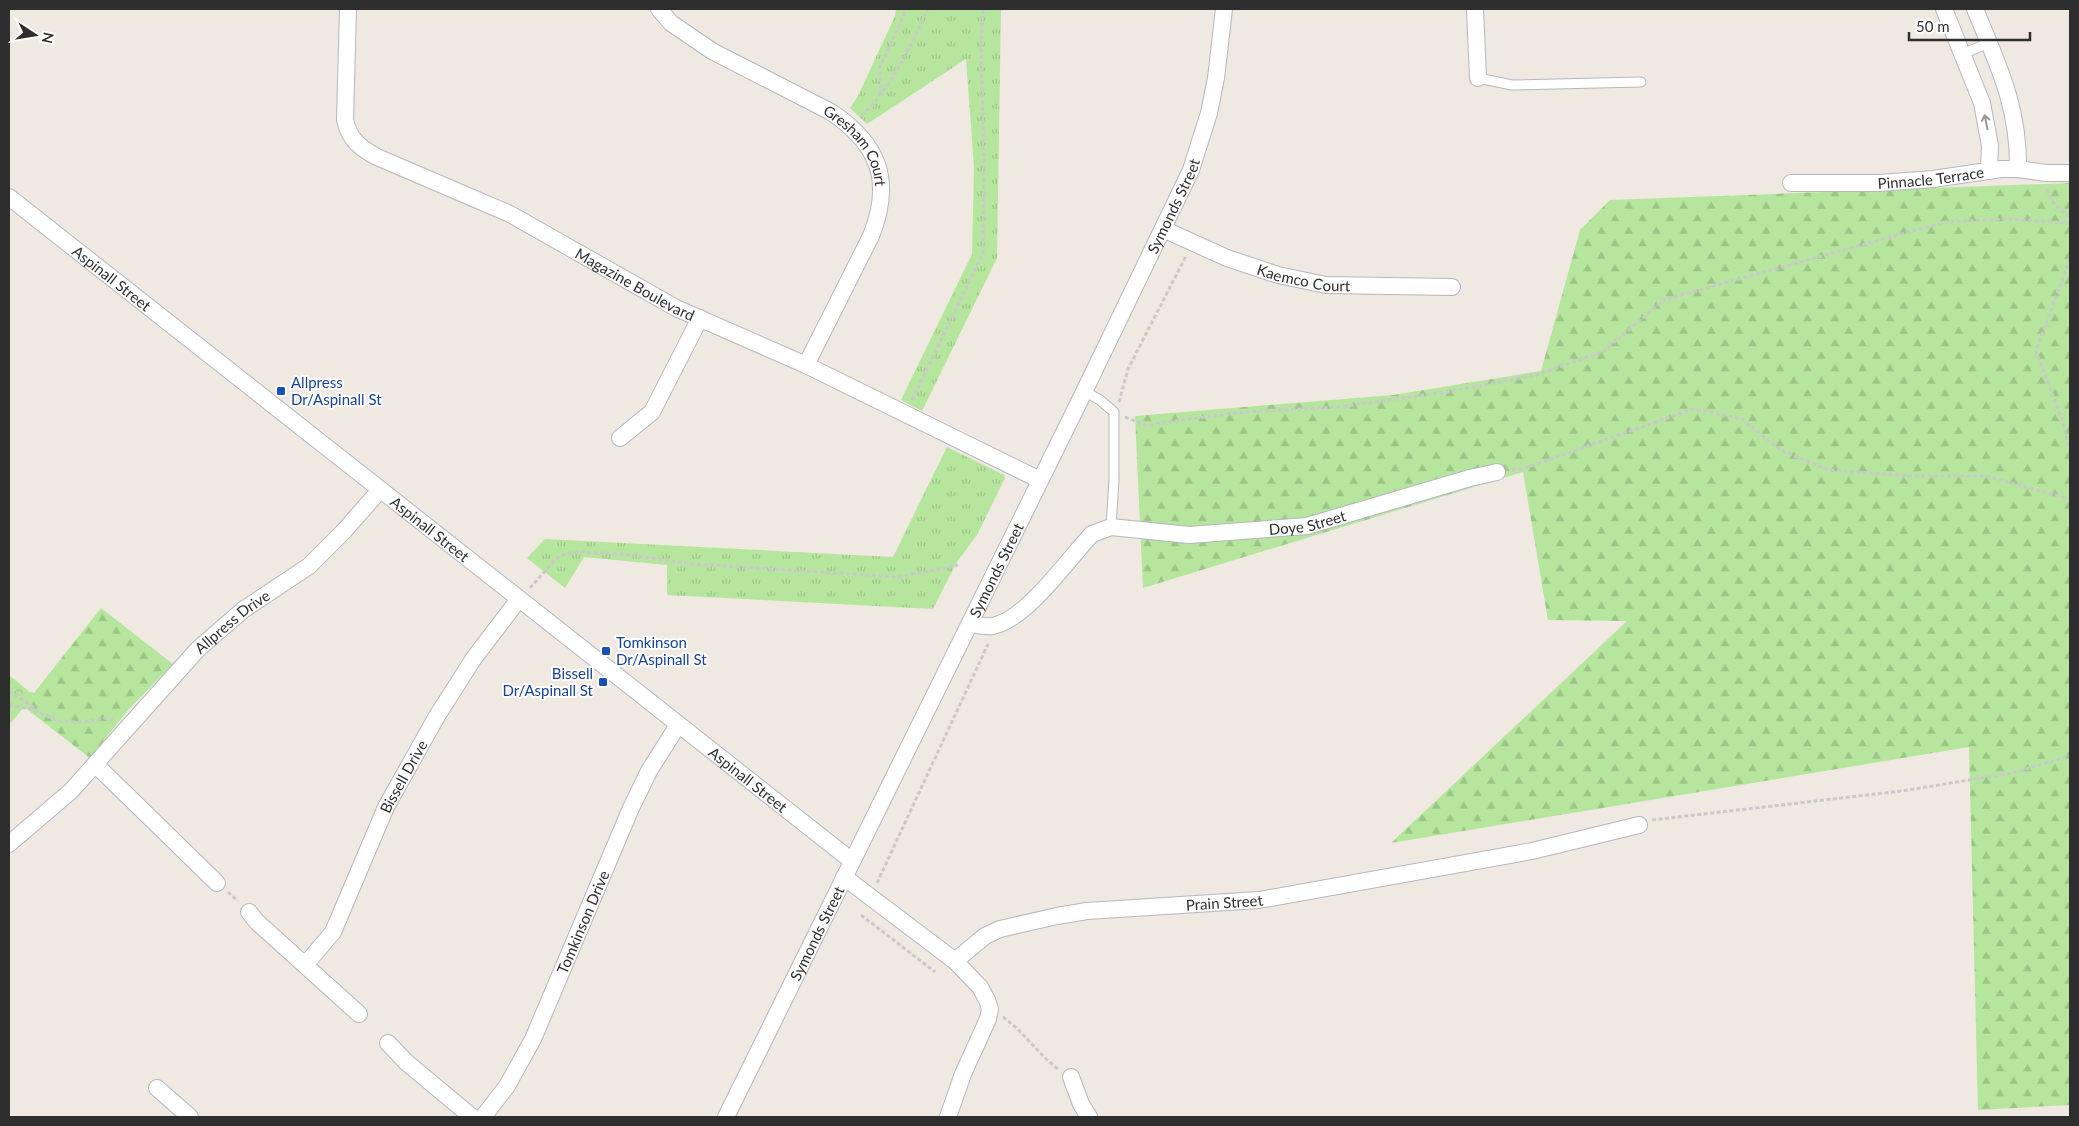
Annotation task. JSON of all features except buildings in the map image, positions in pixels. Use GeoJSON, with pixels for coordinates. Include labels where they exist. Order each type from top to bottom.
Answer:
{"type":"FeatureCollection","features":[{"type":"Feature","properties":{"kind":"street","name":"Magazine Boulevard"},"geometry":{"type":"LineString","coordinates":[[348,9],[345,120],[352,139],[360,147],[510,214],[643,290],[700,318],[806,365],[1040,480]]}},
{"type":"Feature","properties":{"kind":"street","name":"Gresham Court"},"geometry":{"type":"LineString","coordinates":[[659,9],[671,23],[712,51],[848,123],[864,140],[876,162],[882,199],[879,216],[871,236],[806,365]]}},
{"type":"Feature","properties":{"kind":"street","name":"Symonds Street"},"geometry":{"type":"LineString","coordinates":[[726,1117],[1191,170],[1209,113],[1221,49],[1224,9]]}},
{"type":"Feature","properties":{"kind":"street"},"geometry":{"type":"LineString","coordinates":[[1475,9],[1478,78]]}},
{"type":"Feature","properties":{"kind":"street"},"geometry":{"type":"LineString","coordinates":[[1944,9],[1982,103],[1990,146],[1989,171]]}},
{"type":"Feature","properties":{"kind":"street"},"geometry":{"type":"LineString","coordinates":[[1976,9],[2012,106],[2017,128],[2018,169]]}},
{"type":"Feature","properties":{"kind":"street","name":"Pinnacle Terrace"},"geometry":{"type":"LineString","coordinates":[[1791,183],[1888,182],[1957,177],[1989,171],[2018,169],[2046,173],[2070,173]]}},
{"type":"Feature","properties":{"kind":"street","name":"Aspinall Street"},"geometry":{"type":"LineString","coordinates":[[9,198],[852,861]]}},
{"type":"Feature","properties":{"kind":"street","name":"Kaemco Court"},"geometry":{"type":"LineString","coordinates":[[1163,229],[1227,258],[1278,275],[1326,285],[1452,287]]}},
{"type":"Feature","properties":{"kind":"street"},"geometry":{"type":"LineString","coordinates":[[620,438],[652,412],[700,318]]}},
{"type":"Feature","properties":{"kind":"street","name":"Doye Street"},"geometry":{"type":"LineString","coordinates":[[1110,527],[1189,534],[1307,526],[1470,478],[1497,472]]}},
{"type":"Feature","properties":{"kind":"street","name":"Allpress Drive"},"geometry":{"type":"LineString","coordinates":[[9,844],[71,792],[198,649],[243,610],[310,566],[344,532],[380,490]]}},
{"type":"Feature","properties":{"kind":"street"},"geometry":{"type":"LineString","coordinates":[[970,623],[982,626],[998,624],[1022,610],[1092,534],[1110,527]]}},
{"type":"Feature","properties":{"kind":"street","name":"Bissell Drive"},"geometry":{"type":"LineString","coordinates":[[305,965],[333,932],[386,807],[437,716],[474,658],[519,600]]}},
{"type":"Feature","properties":{"kind":"street","name":"Tomkinson Drive"},"geometry":{"type":"LineString","coordinates":[[483,1117],[507,1086],[534,1039],[631,808],[649,771],[678,724]]}},
{"type":"Feature","properties":{"kind":"street"},"geometry":{"type":"LineString","coordinates":[[96,765],[217,883]]}},
{"type":"Feature","properties":{"kind":"street","name":"Prain Street"},"geometry":{"type":"LineString","coordinates":[[955,961],[986,936],[1000,930],[1057,916],[1087,911],[1259,900],[1532,851],[1639,825]]}},
{"type":"Feature","properties":{"kind":"street"},"geometry":{"type":"LineString","coordinates":[[844,877],[955,961],[980,987],[988,1000],[990,1009],[988,1019],[963,1074],[948,1117]]}},
{"type":"Feature","properties":{"kind":"street"},"geometry":{"type":"LineString","coordinates":[[249,912],[257,922],[358,1014]]}},
{"type":"Feature","properties":{"kind":"street"},"geometry":{"type":"LineString","coordinates":[[388,1043],[406,1062],[472,1117]]}},
{"type":"Feature","properties":{"kind":"street"},"geometry":{"type":"LineString","coordinates":[[1071,1077],[1081,1104],[1089,1117]]}},
{"type":"Feature","properties":{"kind":"street"},"geometry":{"type":"LineString","coordinates":[[157,1088],[190,1117]]}},
{"type":"Feature","properties":{"kind":"lane"},"geometry":{"type":"LineString","coordinates":[[1962,54],[1989,43]]}},
{"type":"Feature","properties":{"kind":"lane"},"geometry":{"type":"LineString","coordinates":[[1478,78],[1512,85],[1641,82]]}},
{"type":"Feature","properties":{"kind":"lane"},"geometry":{"type":"LineString","coordinates":[[1084,391],[1100,400],[1114,412],[1114,480],[1110,527]]}},
{"type":"Feature","properties":{"kind":"path"},"geometry":{"type":"LineString","coordinates":[[880,96],[880,67],[905,9]]}},
{"type":"Feature","properties":{"kind":"path"},"geometry":{"type":"LineString","coordinates":[[848,123],[862,116],[880,96],[906,55],[928,9]]}},
{"type":"Feature","properties":{"kind":"path"},"geometry":{"type":"LineString","coordinates":[[906,414],[983,253],[984,157],[981,50],[983,9]]}},
{"type":"Feature","properties":{"kind":"path"},"geometry":{"type":"LineString","coordinates":[[2046,173],[2049,198],[2057,209],[2070,217]]}},
{"type":"Feature","properties":{"kind":"path"},"geometry":{"type":"LineString","coordinates":[[1187,254],[1128,369],[1122,398],[1114,412],[1147,426],[1245,412],[1350,406],[1446,392],[1536,375],[1604,350],[1663,300],[1946,222],[2008,219],[2070,223]]}},
{"type":"Feature","properties":{"kind":"path"},"geometry":{"type":"LineString","coordinates":[[2070,259],[2036,351],[2063,423],[2070,452]]}},
{"type":"Feature","properties":{"kind":"path"},"geometry":{"type":"LineString","coordinates":[[1497,472],[1522,470],[1693,408],[1742,419],[1782,451],[1829,470],[1913,476],[1986,476],[2070,499]]}},
{"type":"Feature","properties":{"kind":"path"},"geometry":{"type":"LineString","coordinates":[[519,600],[554,560],[565,554],[576,552],[624,554],[692,564],[899,577],[958,565]]}},
{"type":"Feature","properties":{"kind":"path"},"geometry":{"type":"LineString","coordinates":[[875,888],[905,820],[998,624]]}},
{"type":"Feature","properties":{"kind":"path"},"geometry":{"type":"LineString","coordinates":[[9,691],[46,716]]}},
{"type":"Feature","properties":{"kind":"path"},"geometry":{"type":"LineString","coordinates":[[9,705],[30,709],[59,721],[85,722],[106,718],[114,720],[126,729]]}},
{"type":"Feature","properties":{"kind":"path"},"geometry":{"type":"LineString","coordinates":[[1639,825],[1644,821],[1902,791],[2003,775],[2070,755]]}},
{"type":"Feature","properties":{"kind":"path"},"geometry":{"type":"LineString","coordinates":[[217,883],[249,912]]}},
{"type":"Feature","properties":{"kind":"path"},"geometry":{"type":"LineString","coordinates":[[861,915],[935,972]]}},
{"type":"Feature","properties":{"kind":"path"},"geometry":{"type":"LineString","coordinates":[[990,1009],[1016,1026],[1040,1054],[1071,1077]]}},
{"type":"Feature","properties":{"kind":"green space"},"geometry":{"type":"Polygon","coordinates":[[[896,9],[1001,9],[997,258],[922,411],[901,400],[972,254],[974,167],[966,59],[867,124],[850,108],[858,96],[895,16],[896,9]]]}},
{"type":"Feature","properties":{"kind":"green space"},"geometry":{"type":"Polygon","coordinates":[[[2070,183],[2070,1105],[1978,1110],[1969,747],[1391,843],[1627,621],[1548,620],[1523,472],[1143,588],[1135,416],[1393,395],[1541,371],[1580,230],[1610,200],[2070,183]]]}},
{"type":"Feature","properties":{"kind":"green space"},"geometry":{"type":"Polygon","coordinates":[[[947,447],[1004,475],[1005,478],[977,535],[957,562],[933,609],[667,595],[667,565],[584,557],[565,588],[527,558],[545,539],[893,557],[947,447]]]}},
{"type":"Feature","properties":{"kind":"green space"},"geometry":{"type":"Polygon","coordinates":[[[101,608],[173,664],[128,710],[90,758],[24,707],[9,725],[9,677],[29,692],[34,693],[101,608]]]}},
{"type":"Feature","properties":{"kind":"green space"},"geometry":{"type":"Polygon","coordinates":[[[9,675],[31,693],[9,721],[9,675]]]}},
{"type":"Feature","properties":{"kind":"place","name":"Allpress Dr/Aspinall St"},"geometry":{"type":"Point","coordinates":[281,391]}},
{"type":"Feature","properties":{"kind":"place","name":"Tomkinson Dr/Aspinall St"},"geometry":{"type":"Point","coordinates":[606,651]}},
{"type":"Feature","properties":{"kind":"place","name":"Bissell Dr/Aspinall St"},"geometry":{"type":"Point","coordinates":[603,682]}}]}
